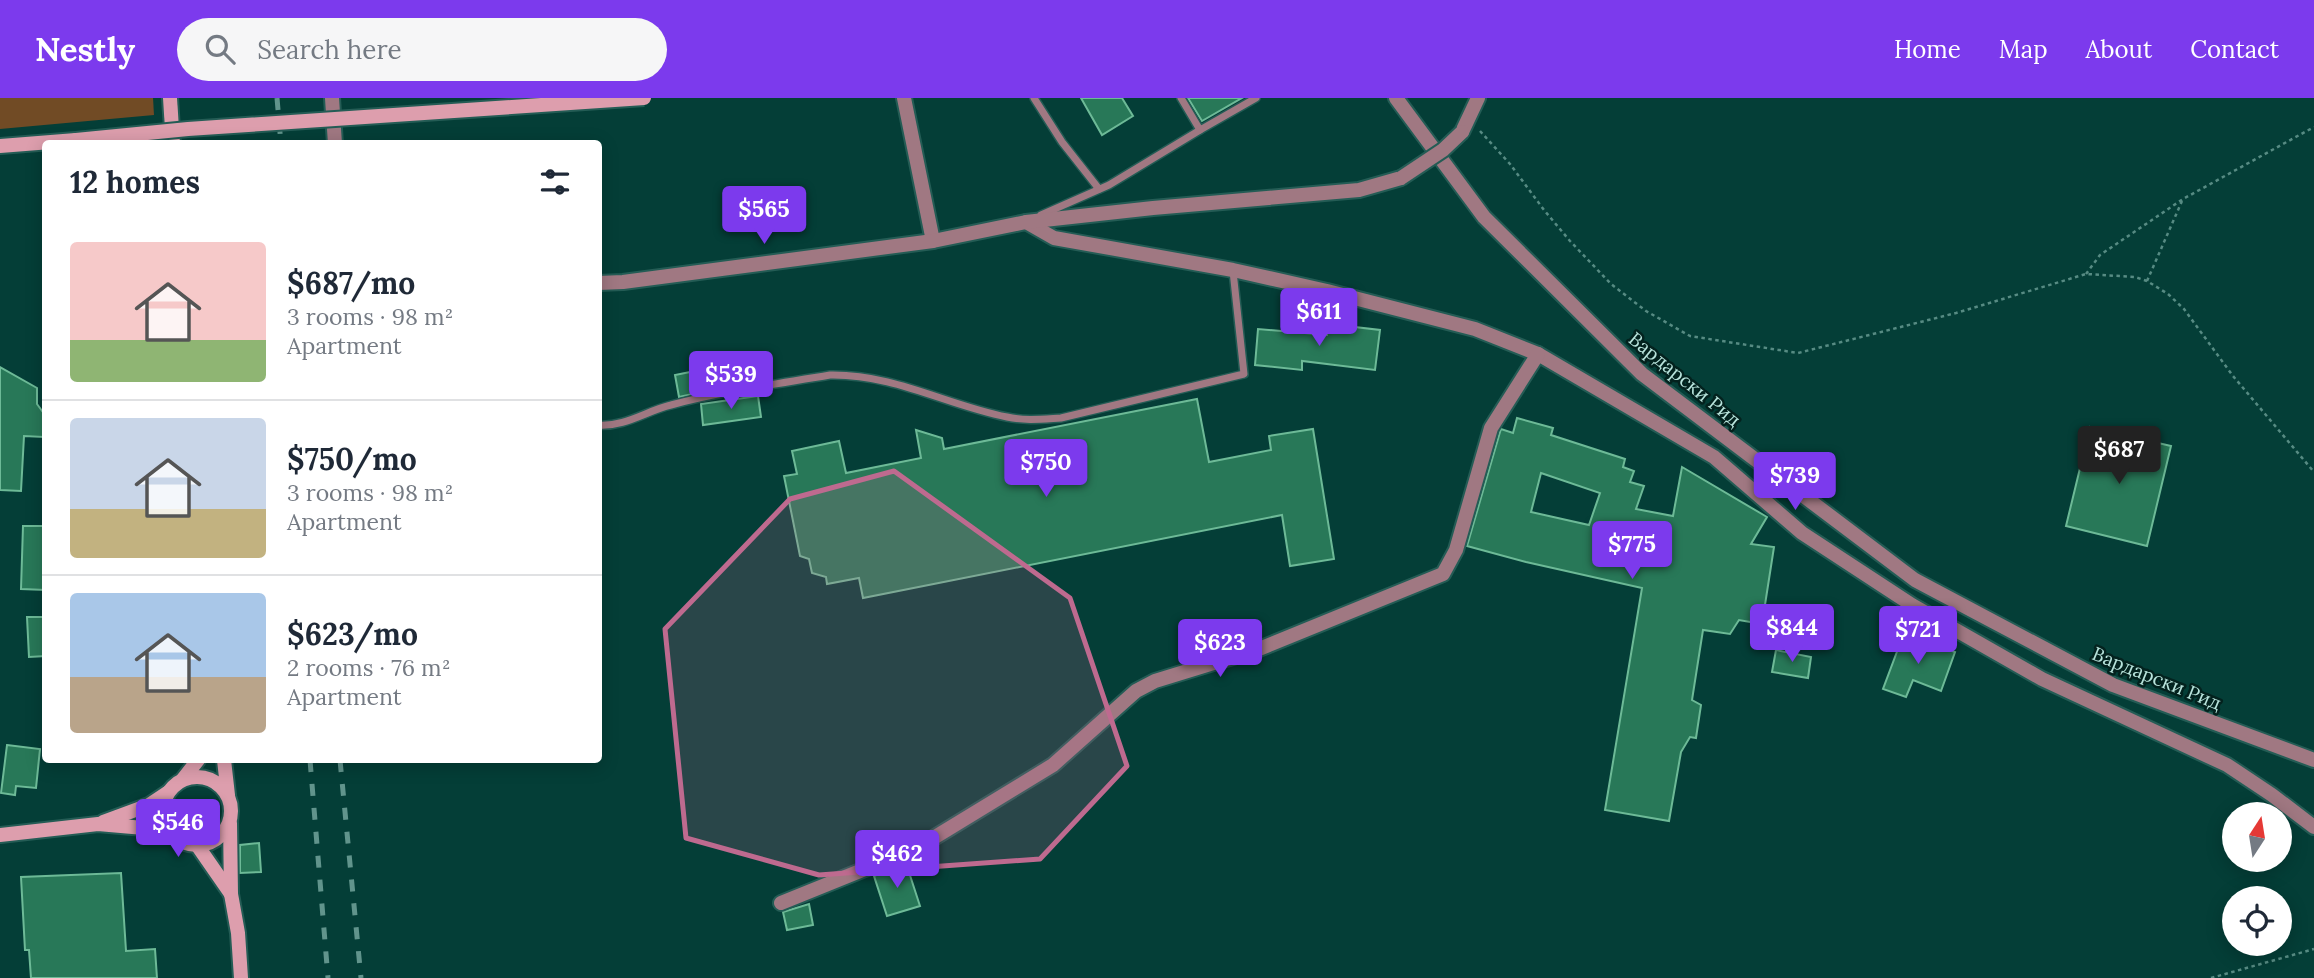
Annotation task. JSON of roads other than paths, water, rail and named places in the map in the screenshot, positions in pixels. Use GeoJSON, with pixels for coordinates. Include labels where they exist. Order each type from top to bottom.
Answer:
{"type":"FeatureCollection","features":[{"type":"Feature","properties":{"kind":"street"},"geometry":{"type":"LineString","coordinates":[[170,98],[173,140]]}},
{"type":"Feature","properties":{"kind":"street"},"geometry":{"type":"LineString","coordinates":[[332,98],[335,140]]}},
{"type":"Feature","properties":{"kind":"street"},"geometry":{"type":"LineString","coordinates":[[76,140],[288,122],[644,98]]}},
{"type":"Feature","properties":{"kind":"street"},"geometry":{"type":"LineString","coordinates":[[904,98],[933,241]]}},
{"type":"Feature","properties":{"kind":"street","name":"Вардарски Рид"},"geometry":{"type":"LineString","coordinates":[[1396,98],[1484,217],[1642,374],[1915,580],[2113,685],[2314,760]]}},
{"type":"Feature","properties":{"kind":"street"},"geometry":{"type":"LineString","coordinates":[[602,283],[933,241],[1026,222],[1153,208],[1359,191],[1401,178],[1443,150],[1462,132],[1478,98]]}},
{"type":"Feature","properties":{"kind":"street"},"geometry":{"type":"LineString","coordinates":[[0,146],[42,143]]}},
{"type":"Feature","properties":{"kind":"street"},"geometry":{"type":"LineString","coordinates":[[1026,222],[1054,238],[1233,270],[1327,291],[1475,330],[1538,354],[1714,457],[1802,533],[1912,605],[2042,679],[2227,765],[2314,827]]}},
{"type":"Feature","properties":{"kind":"street"},"geometry":{"type":"LineString","coordinates":[[781,903],[917,848],[1054,765],[1136,691],[1155,681],[1258,649],[1443,574],[1456,550],[1491,429],[1538,354]]}},
{"type":"Feature","properties":{"kind":"street"},"geometry":{"type":"LineString","coordinates":[[98,824],[149,805],[183,779],[196,763]]}},
{"type":"Feature","properties":{"kind":"street"},"geometry":{"type":"LineString","coordinates":[[224,763],[231,808],[230,894],[238,933],[241,978]]}},
{"type":"Feature","properties":{"kind":"street"},"geometry":{"type":"LineString","coordinates":[[183,779],[198,776],[209,778],[220,785],[228,796]]}},
{"type":"Feature","properties":{"kind":"street"},"geometry":{"type":"LineString","coordinates":[[167,793],[162,809],[163,819],[173,836]]}},
{"type":"Feature","properties":{"kind":"street"},"geometry":{"type":"LineString","coordinates":[[0,835],[98,824],[144,828],[197,845],[217,839],[230,821]]}},
{"type":"Feature","properties":{"kind":"street"},"geometry":{"type":"LineString","coordinates":[[197,845],[230,894]]}},
{"type":"Feature","properties":{"kind":"lane"},"geometry":{"type":"LineString","coordinates":[[1034,98],[1069,151],[1099,189]]}},
{"type":"Feature","properties":{"kind":"lane"},"geometry":{"type":"LineString","coordinates":[[1181,98],[1200,130]]}},
{"type":"Feature","properties":{"kind":"lane"},"geometry":{"type":"LineString","coordinates":[[1026,222],[1099,189],[1256,98]]}},
{"type":"Feature","properties":{"kind":"lane"},"geometry":{"type":"LineString","coordinates":[[602,425],[628,421],[669,405],[830,375],[879,378],[1008,418],[1035,420],[1061,418],[1244,374],[1233,270]]}},
{"type":"Feature","properties":{"kind":"railway"},"geometry":{"type":"LineString","coordinates":[[277,98],[281,140]]}},
{"type":"Feature","properties":{"kind":"railway"},"geometry":{"type":"LineString","coordinates":[[310,763],[328,978]]}},
{"type":"Feature","properties":{"kind":"railway"},"geometry":{"type":"LineString","coordinates":[[340,763],[361,978]]}}]}
